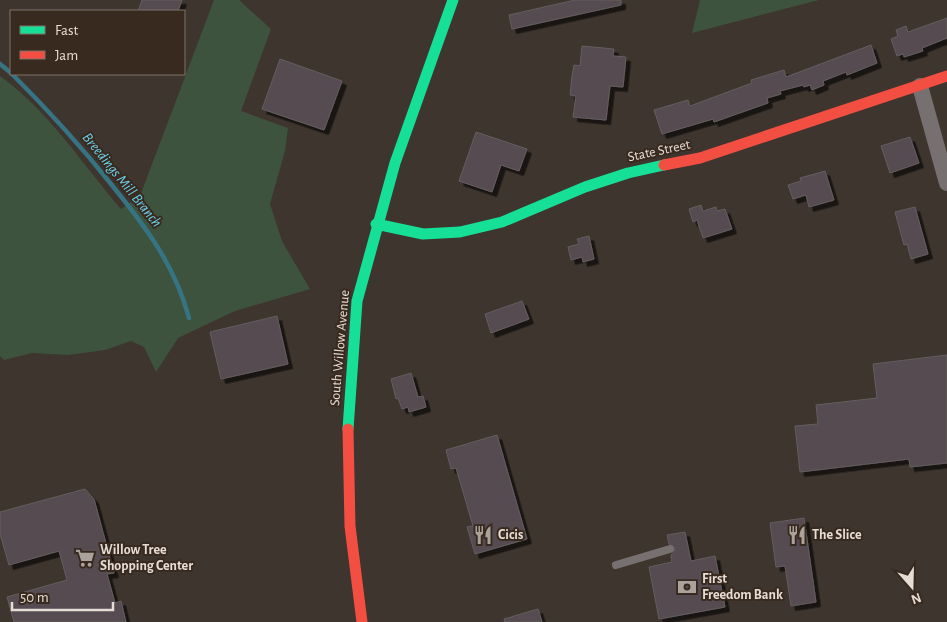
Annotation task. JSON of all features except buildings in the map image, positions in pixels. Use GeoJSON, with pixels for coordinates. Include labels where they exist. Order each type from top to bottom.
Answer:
{"type":"FeatureCollection","features":[{"type":"Feature","properties":{"kind":"main road","name":"South Willow Avenue"},"geometry":{"type":"LineString","coordinates":[[362,622],[350,526],[348,428],[357,301],[376,224],[395,163],[453,0]]}},
{"type":"Feature","properties":{"kind":"main road","name":"State Street"},"geometry":{"type":"LineString","coordinates":[[376,224],[424,234],[460,232],[502,222],[585,187],[628,173],[708,155],[947,76]]}},
{"type":"Feature","properties":{"kind":"street"},"geometry":{"type":"LineString","coordinates":[[920,86],[947,183]]}},
{"type":"Feature","properties":{"kind":"lane"},"geometry":{"type":"LineString","coordinates":[[616,565],[670,549]]}},
{"type":"Feature","properties":{"kind":"green space"},"geometry":{"type":"Polygon","coordinates":[[[214,0],[239,0],[271,29],[241,111],[288,128],[285,151],[270,204],[282,241],[310,289],[235,311],[178,338],[156,372],[144,347],[131,341],[105,350],[68,355],[32,353],[4,360],[0,356],[0,76],[18,90],[50,122],[121,209],[140,196],[214,0]]]}},
{"type":"Feature","properties":{"kind":"green space"},"geometry":{"type":"Polygon","coordinates":[[[700,0],[819,0],[692,33],[700,0]]]}},
{"type":"Feature","properties":{"kind":"waterway","name":"Breedings Mill Branch"},"geometry":{"type":"LineString","coordinates":[[0,64],[10,72]]}},
{"type":"Feature","properties":{"kind":"waterway","name":"Breedings Mill Branch"},"geometry":{"type":"LineString","coordinates":[[13,75],[75,141],[136,215],[167,263],[176,281],[189,318]]}},
{"type":"Feature","properties":{"kind":"traffic: fast"},"geometry":{"type":"LineString","coordinates":[[348,429],[357,301],[395,163],[453,0]]}},
{"type":"Feature","properties":{"kind":"traffic: fast"},"geometry":{"type":"LineString","coordinates":[[376,224],[423,234],[460,232],[502,222],[585,187],[628,173],[664,165]]}},
{"type":"Feature","properties":{"kind":"traffic: jam"},"geometry":{"type":"LineString","coordinates":[[664,165],[700,158],[947,76]]}},
{"type":"Feature","properties":{"kind":"traffic: jam"},"geometry":{"type":"LineString","coordinates":[[348,429],[350,526],[362,622]]}},
{"type":"Feature","properties":{"kind":"place","name":"Cicis"},"geometry":{"type":"Point","coordinates":[483,535]}},
{"type":"Feature","properties":{"kind":"place","name":"The Slice"},"geometry":{"type":"Point","coordinates":[797,535]}},
{"type":"Feature","properties":{"kind":"place","name":"Willow Tree Shopping Center"},"geometry":{"type":"Point","coordinates":[85,558]}},
{"type":"Feature","properties":{"kind":"place","name":"First Freedom Bank"},"geometry":{"type":"Point","coordinates":[687,587]}}]}
